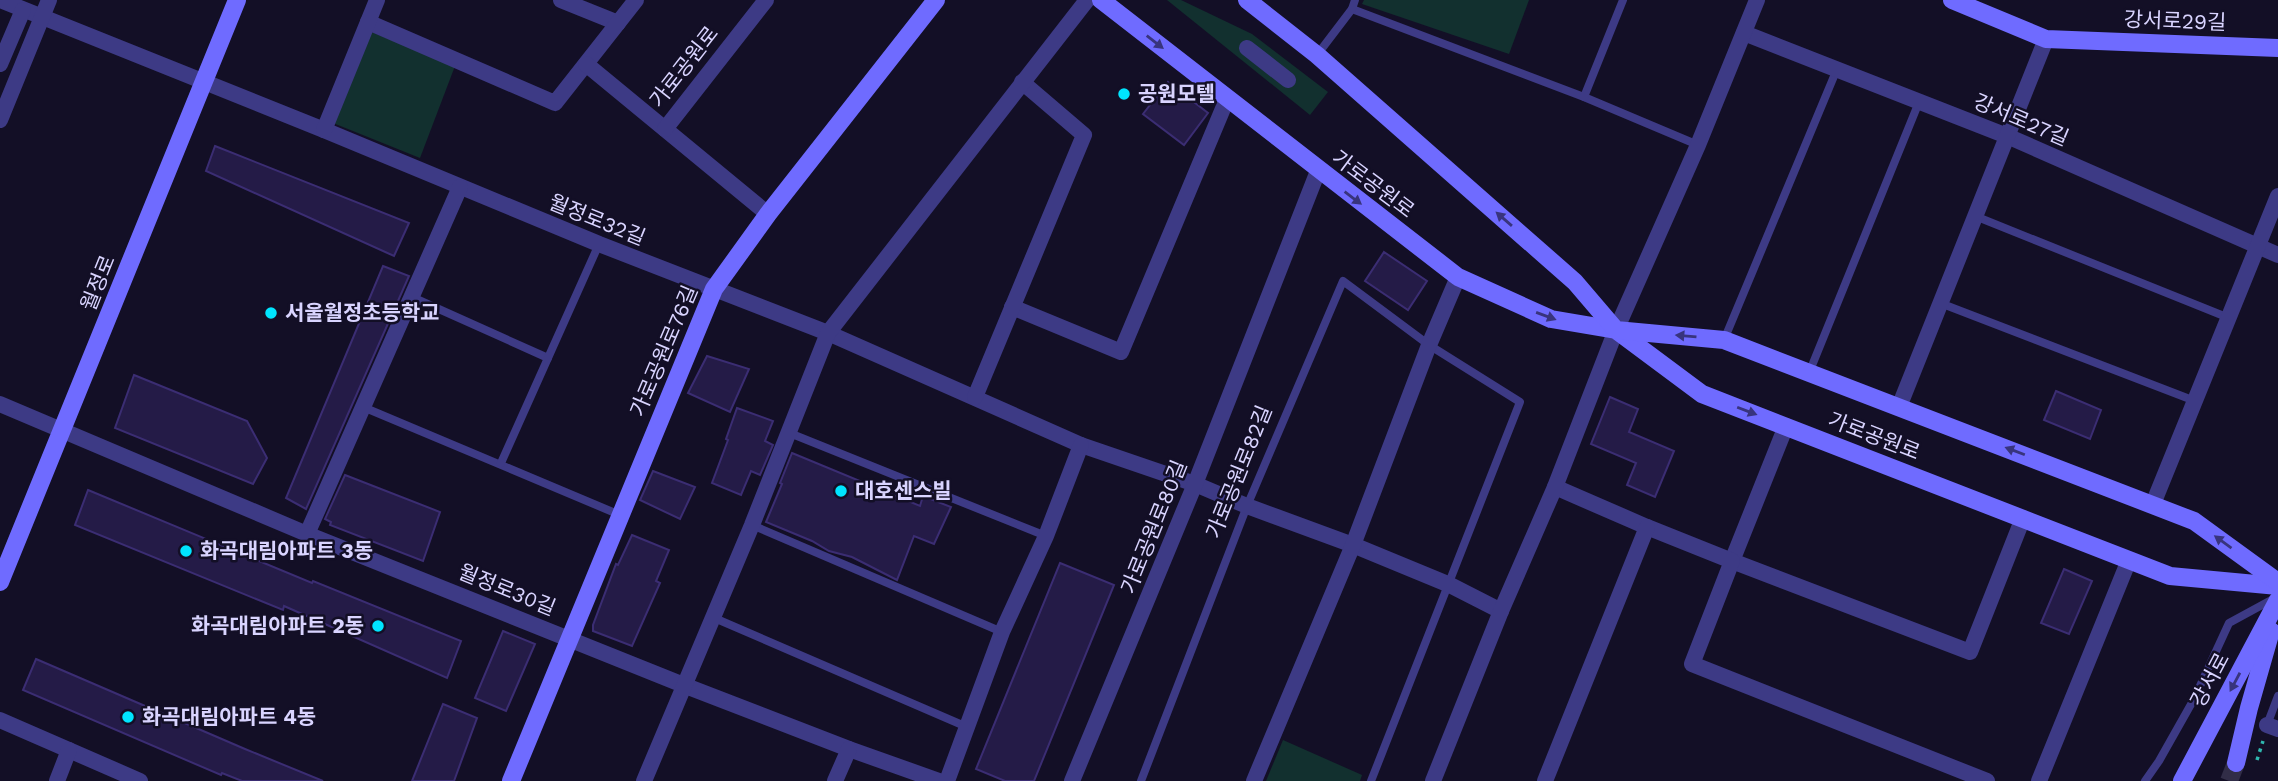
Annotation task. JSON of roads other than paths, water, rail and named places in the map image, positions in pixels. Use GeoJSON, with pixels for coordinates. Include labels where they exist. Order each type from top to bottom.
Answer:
{"type":"FeatureCollection","features":[{"type":"Feature","properties":{"kind":"main road","name":"월정로"},"geometry":{"type":"LineString","coordinates":[[0,582],[237,0]]}},
{"type":"Feature","properties":{"kind":"main road","name":"가로공원로76길"},"geometry":{"type":"LineString","coordinates":[[511,781],[714,289],[768,215],[936,0]]}},
{"type":"Feature","properties":{"kind":"main road","name":"가로공원로"},"geometry":{"type":"LineString","coordinates":[[1101,0],[1458,277],[1551,319],[1616,330],[1724,340],[2193,521],[2278,584]]}},
{"type":"Feature","properties":{"kind":"main road","name":"가로공원로"},"geometry":{"type":"LineString","coordinates":[[1247,0],[1317,55],[1575,282],[1616,330],[1702,394],[2170,576],[2278,584]]}},
{"type":"Feature","properties":{"kind":"main road","name":"강서로29길"},"geometry":{"type":"LineString","coordinates":[[1952,0],[2046,39],[2278,48]]}},
{"type":"Feature","properties":{"kind":"main road","name":"강서로"},"geometry":{"type":"LineString","coordinates":[[2236,763],[2278,600]]}},
{"type":"Feature","properties":{"kind":"main road","name":"강서로"},"geometry":{"type":"LineString","coordinates":[[2182,781],[2278,600]]}},
{"type":"Feature","properties":{"kind":"street","name":"월정로32길"},"geometry":{"type":"LineString","coordinates":[[0,0],[599,244],[828,334],[1081,444],[1195,484],[1353,545],[1450,585],[1501,611]]}},
{"type":"Feature","properties":{"kind":"street"},"geometry":{"type":"LineString","coordinates":[[0,120],[49,0]]}},
{"type":"Feature","properties":{"kind":"street"},"geometry":{"type":"LineString","coordinates":[[324,130],[377,0]]}},
{"type":"Feature","properties":{"kind":"street"},"geometry":{"type":"LineString","coordinates":[[561,0],[618,23]]}},
{"type":"Feature","properties":{"kind":"street"},"geometry":{"type":"LineString","coordinates":[[368,22],[555,103],[636,0]]}},
{"type":"Feature","properties":{"kind":"street","name":"가로공원로"},"geometry":{"type":"LineString","coordinates":[[665,129],[766,0]]}},
{"type":"Feature","properties":{"kind":"street"},"geometry":{"type":"LineString","coordinates":[[648,779],[828,334],[1087,0]]}},
{"type":"Feature","properties":{"kind":"street"},"geometry":{"type":"LineString","coordinates":[[1433,781],[1501,611],[1555,487],[1616,330],[1698,145],[1757,0]]}},
{"type":"Feature","properties":{"kind":"street"},"geometry":{"type":"LineString","coordinates":[[0,64],[23,10]]}},
{"type":"Feature","properties":{"kind":"street","name":"강서로27길"},"geometry":{"type":"LineString","coordinates":[[1744,33],[2007,136],[2278,255]]}},
{"type":"Feature","properties":{"kind":"street"},"geometry":{"type":"LineString","coordinates":[[1899,407],[2046,39]]}},
{"type":"Feature","properties":{"kind":"street"},"geometry":{"type":"LineString","coordinates":[[1247,48],[1288,80]]}},
{"type":"Feature","properties":{"kind":"street"},"geometry":{"type":"LineString","coordinates":[[586,64],[768,215]]}},
{"type":"Feature","properties":{"kind":"street"},"geometry":{"type":"LineString","coordinates":[[975,397],[1084,135],[1022,82]]}},
{"type":"Feature","properties":{"kind":"street"},"geometry":{"type":"LineString","coordinates":[[1012,307],[1121,352],[1227,100]]}},
{"type":"Feature","properties":{"kind":"street","name":"가로공원로80길"},"geometry":{"type":"LineString","coordinates":[[1072,781],[1195,484],[1318,171]]}},
{"type":"Feature","properties":{"kind":"street"},"geometry":{"type":"LineString","coordinates":[[307,534],[460,187]]}},
{"type":"Feature","properties":{"kind":"street"},"geometry":{"type":"LineString","coordinates":[[2153,504],[2278,196]]}},
{"type":"Feature","properties":{"kind":"street"},"geometry":{"type":"LineString","coordinates":[[1254,781],[1353,545],[1429,345],[1458,277]]}},
{"type":"Feature","properties":{"kind":"street","name":"월정로30길"},"geometry":{"type":"LineString","coordinates":[[0,404],[307,534],[684,685],[939,781]]}},
{"type":"Feature","properties":{"kind":"street"},"geometry":{"type":"LineString","coordinates":[[1787,426],[1692,664],[1987,781]]}},
{"type":"Feature","properties":{"kind":"street"},"geometry":{"type":"LineString","coordinates":[[947,781],[1002,632],[1046,536],[1081,444]]}},
{"type":"Feature","properties":{"kind":"street"},"geometry":{"type":"LineString","coordinates":[[1555,487],[1732,561],[1970,652],[2023,519]]}},
{"type":"Feature","properties":{"kind":"street"},"geometry":{"type":"LineString","coordinates":[[1545,781],[1647,527]]}},
{"type":"Feature","properties":{"kind":"street"},"geometry":{"type":"LineString","coordinates":[[2039,781],[2129,560]]}},
{"type":"Feature","properties":{"kind":"street"},"geometry":{"type":"LineString","coordinates":[[0,720],[140,781]]}},
{"type":"Feature","properties":{"kind":"street"},"geometry":{"type":"LineString","coordinates":[[835,781],[849,749]]}},
{"type":"Feature","properties":{"kind":"street"},"geometry":{"type":"LineString","coordinates":[[57,781],[69,750]]}},
{"type":"Feature","properties":{"kind":"lane"},"geometry":{"type":"LineString","coordinates":[[1317,55],[1352,9],[1355,0]]}},
{"type":"Feature","properties":{"kind":"lane"},"geometry":{"type":"LineString","coordinates":[[1584,97],[1623,0]]}},
{"type":"Feature","properties":{"kind":"lane"},"geometry":{"type":"LineString","coordinates":[[1352,9],[1584,97],[1698,145]]}},
{"type":"Feature","properties":{"kind":"lane"},"geometry":{"type":"LineString","coordinates":[[1724,340],[1837,69]]}},
{"type":"Feature","properties":{"kind":"lane"},"geometry":{"type":"LineString","coordinates":[[1809,373],[1919,102]]}},
{"type":"Feature","properties":{"kind":"lane"},"geometry":{"type":"LineString","coordinates":[[1975,216],[2229,318]]}},
{"type":"Feature","properties":{"kind":"lane"},"geometry":{"type":"LineString","coordinates":[[500,463],[599,244]]}},
{"type":"Feature","properties":{"kind":"lane","name":"가로공원로82길"},"geometry":{"type":"LineString","coordinates":[[1141,781],[1247,506],[1343,281],[1429,345],[1520,402],[1371,781]]}},
{"type":"Feature","properties":{"kind":"lane"},"geometry":{"type":"LineString","coordinates":[[412,297],[548,358]]}},
{"type":"Feature","properties":{"kind":"lane"},"geometry":{"type":"LineString","coordinates":[[1940,303],[2195,401]]}},
{"type":"Feature","properties":{"kind":"lane"},"geometry":{"type":"LineString","coordinates":[[363,407],[620,514]]}},
{"type":"Feature","properties":{"kind":"lane"},"geometry":{"type":"LineString","coordinates":[[787,432],[1046,536]]}},
{"type":"Feature","properties":{"kind":"lane"},"geometry":{"type":"LineString","coordinates":[[752,525],[1002,632]]}},
{"type":"Feature","properties":{"kind":"lane"},"geometry":{"type":"LineString","coordinates":[[2145,781],[2194,699],[2229,623],[2278,600]]}},
{"type":"Feature","properties":{"kind":"lane"},"geometry":{"type":"LineString","coordinates":[[712,617],[967,727]]}},
{"type":"Feature","properties":{"kind":"lane"},"geometry":{"type":"LineString","coordinates":[[2272,727],[2278,696]]}},
{"type":"Feature","properties":{"kind":"tunnel"},"geometry":{"type":"LineString","coordinates":[[2229,781],[2236,763]]}},
{"type":"Feature","properties":{"kind":"place","name":"공원모텔"},"geometry":{"type":"Point","coordinates":[1124,94]}},
{"type":"Feature","properties":{"kind":"place","name":"서울월정초등학교"},"geometry":{"type":"Point","coordinates":[271,313]}},
{"type":"Feature","properties":{"kind":"place","name":"대호센스빌"},"geometry":{"type":"Point","coordinates":[841,491]}},
{"type":"Feature","properties":{"kind":"place","name":"화곡대림아파트 3동"},"geometry":{"type":"Point","coordinates":[186,551]}},
{"type":"Feature","properties":{"kind":"place","name":"화곡대림아파트 2동"},"geometry":{"type":"Point","coordinates":[378,626]}},
{"type":"Feature","properties":{"kind":"place","name":"화곡대림아파트 4동"},"geometry":{"type":"Point","coordinates":[128,717]}}]}
